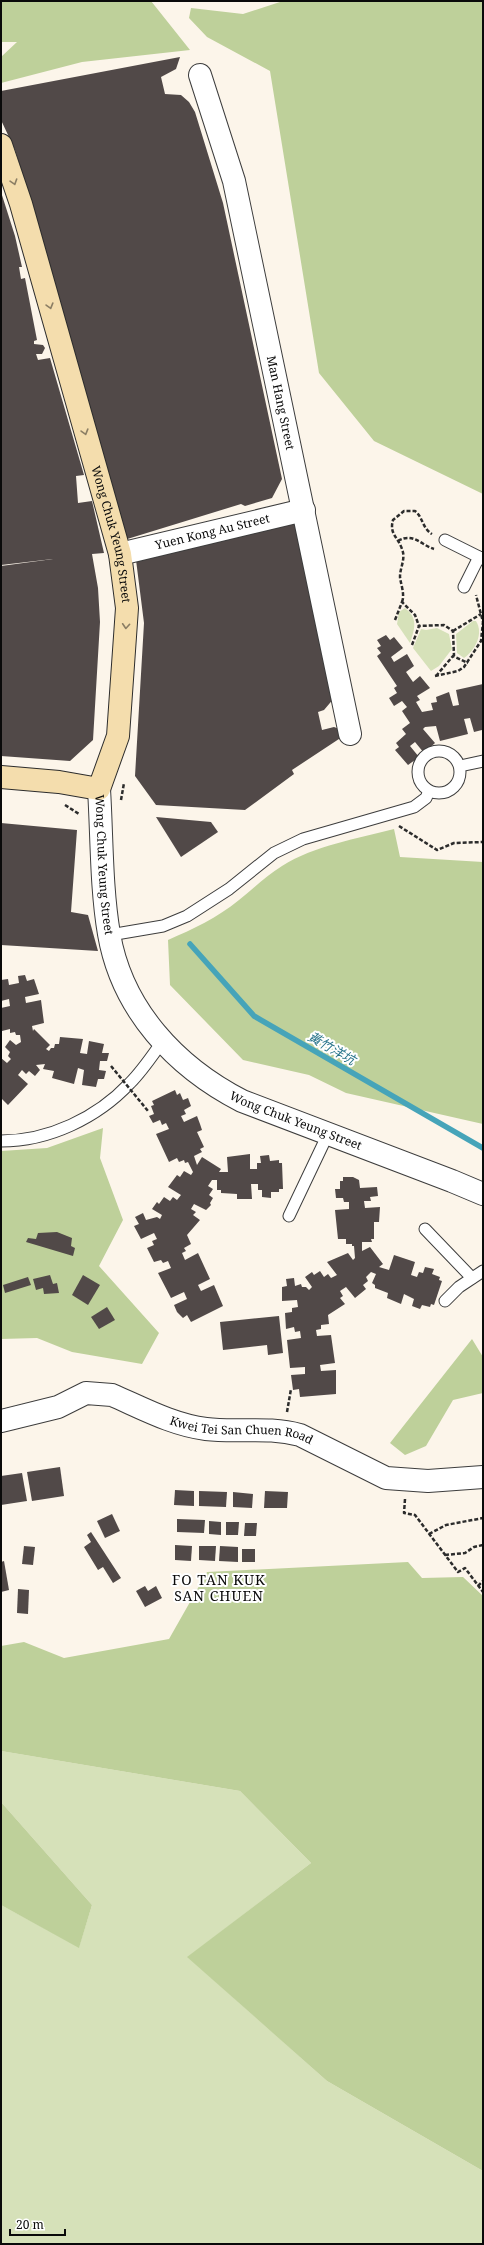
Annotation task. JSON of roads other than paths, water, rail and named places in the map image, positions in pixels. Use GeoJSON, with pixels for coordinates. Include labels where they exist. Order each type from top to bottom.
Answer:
{"type":"FeatureCollection","features":[{"type":"Feature","properties":{"kind":"street","name":"Man Hang Street"},"geometry":{"type":"LineString","coordinates":[[200,75],[234,181],[350,734]]}},
{"type":"Feature","properties":{"kind":"street","name":"Wong Chuk Yeung Street"},"geometry":{"type":"LineString","coordinates":[[1,145],[21,204],[120,554],[127,608],[118,736],[99,789],[106,912],[116,962],[127,988],[140,1012],[162,1042],[195,1073],[218,1089],[242,1102],[452,1180],[483,1194]]}},
{"type":"Feature","properties":{"kind":"street","name":"Yuen Kong Au Street"},"geometry":{"type":"LineString","coordinates":[[120,554],[304,510]]}},
{"type":"Feature","properties":{"kind":"street"},"geometry":{"type":"LineString","coordinates":[[1,777],[59,782],[99,789]]}},
{"type":"Feature","properties":{"kind":"street","name":"Kwei Tei San Chuen Road"},"geometry":{"type":"LineString","coordinates":[[1,1421],[58,1407],[86,1393],[100,1393],[112,1395],[184,1425],[207,1430],[264,1429],[286,1431],[300,1436],[386,1478],[428,1481],[483,1477]]}},
{"type":"Feature","properties":{"kind":"lane"},"geometry":{"type":"LineString","coordinates":[[442,544],[481,558],[464,587]]}},
{"type":"Feature","properties":{"kind":"lane"},"geometry":{"type":"LineString","coordinates":[[438,751],[445,752],[457,760],[460,766],[461,773],[456,786],[444,793],[429,791],[420,781],[418,775],[419,768],[426,756],[438,751]]}},
{"type":"Feature","properties":{"kind":"lane"},"geometry":{"type":"LineString","coordinates":[[460,766],[483,761]]}},
{"type":"Feature","properties":{"kind":"lane"},"geometry":{"type":"LineString","coordinates":[[110,936],[163,926],[187,916],[229,889],[274,853],[302,839],[406,810],[420,804],[429,791]]}},
{"type":"Feature","properties":{"kind":"lane"},"geometry":{"type":"LineString","coordinates":[[1,1141],[38,1136],[68,1127],[96,1113],[130,1083],[162,1042]]}},
{"type":"Feature","properties":{"kind":"lane"},"geometry":{"type":"LineString","coordinates":[[289,1216],[328,1134]]}},
{"type":"Feature","properties":{"kind":"lane"},"geometry":{"type":"LineString","coordinates":[[425,1229],[472,1278]]}},
{"type":"Feature","properties":{"kind":"lane"},"geometry":{"type":"LineString","coordinates":[[445,1301],[459,1287],[483,1270]]}},
{"type":"Feature","properties":{"kind":"waterway","name":"黃竹洋坑"},"geometry":{"type":"LineString","coordinates":[[190,944],[254,1016],[483,1148]]}},
{"type":"Feature","properties":{"kind":"district","name":"FO TAN KUK SAN CHUEN"},"geometry":{"type":"Point","coordinates":[219,1588]}}]}
